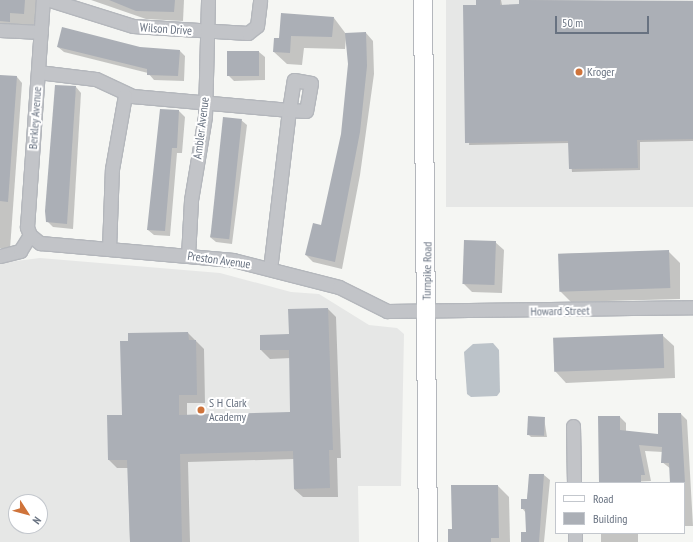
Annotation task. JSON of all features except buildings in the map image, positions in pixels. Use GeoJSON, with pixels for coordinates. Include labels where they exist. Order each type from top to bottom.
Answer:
{"type":"FeatureCollection","features":[{"type":"Feature","properties":{"kind":"main road","name":"Turnpike Road"},"geometry":{"type":"LineString","coordinates":[[423,0],[428,542]]}},
{"type":"Feature","properties":{"kind":"street","name":"Berkley Avenue"},"geometry":{"type":"LineString","coordinates":[[30,235],[27,227],[43,0]]}},
{"type":"Feature","properties":{"kind":"street","name":"Wilson Drive"},"geometry":{"type":"LineString","coordinates":[[50,0],[85,8],[133,26],[207,32],[254,31],[260,0]]}},
{"type":"Feature","properties":{"kind":"street","name":"Ambler Avenue"},"geometry":{"type":"LineString","coordinates":[[188,256],[191,200],[205,104],[208,0]]}},
{"type":"Feature","properties":{"kind":"street"},"geometry":{"type":"LineString","coordinates":[[0,30],[41,32]]}},
{"type":"Feature","properties":{"kind":"street"},"geometry":{"type":"LineString","coordinates":[[38,72],[96,79],[125,94],[205,104],[289,110],[270,269]]}},
{"type":"Feature","properties":{"kind":"street"},"geometry":{"type":"LineString","coordinates":[[109,249],[112,169],[125,94]]}},
{"type":"Feature","properties":{"kind":"street"},"geometry":{"type":"LineString","coordinates":[[0,256],[20,251],[30,235]]}},
{"type":"Feature","properties":{"kind":"street","name":"Preston Avenue"},"geometry":{"type":"LineString","coordinates":[[30,235],[40,243],[233,260],[339,287],[375,308],[426,313]]}},
{"type":"Feature","properties":{"kind":"street","name":"Howard Street"},"geometry":{"type":"LineString","coordinates":[[426,313],[693,307]]}},
{"type":"Feature","properties":{"kind":"street"},"geometry":{"type":"LineString","coordinates":[[573,426],[574,482]]}},
{"type":"Feature","properties":{"kind":"shaded area","name":"Kroger"},"geometry":{"type":"Polygon","coordinates":[[[446,0],[693,0],[693,207],[446,207],[446,0]]]}},
{"type":"Feature","properties":{"kind":"shaded area","name":"S H Clark Academy"},"geometry":{"type":"Polygon","coordinates":[[[40,258],[220,273],[291,292],[319,294],[369,325],[397,328],[404,334],[401,486],[358,486],[359,542],[0,542],[0,263],[40,258]]]}},
{"type":"Feature","properties":{"kind":"shaded area"},"geometry":{"type":"Polygon","coordinates":[[[493,343],[499,350],[500,392],[497,396],[471,397],[467,394],[464,352],[473,344],[493,343]]]}},
{"type":"Feature","properties":{"kind":"place","name":"Kroger"},"geometry":{"type":"Point","coordinates":[579,72]}},
{"type":"Feature","properties":{"kind":"place","name":"S H Clark Academy"},"geometry":{"type":"Point","coordinates":[201,410]}}]}
